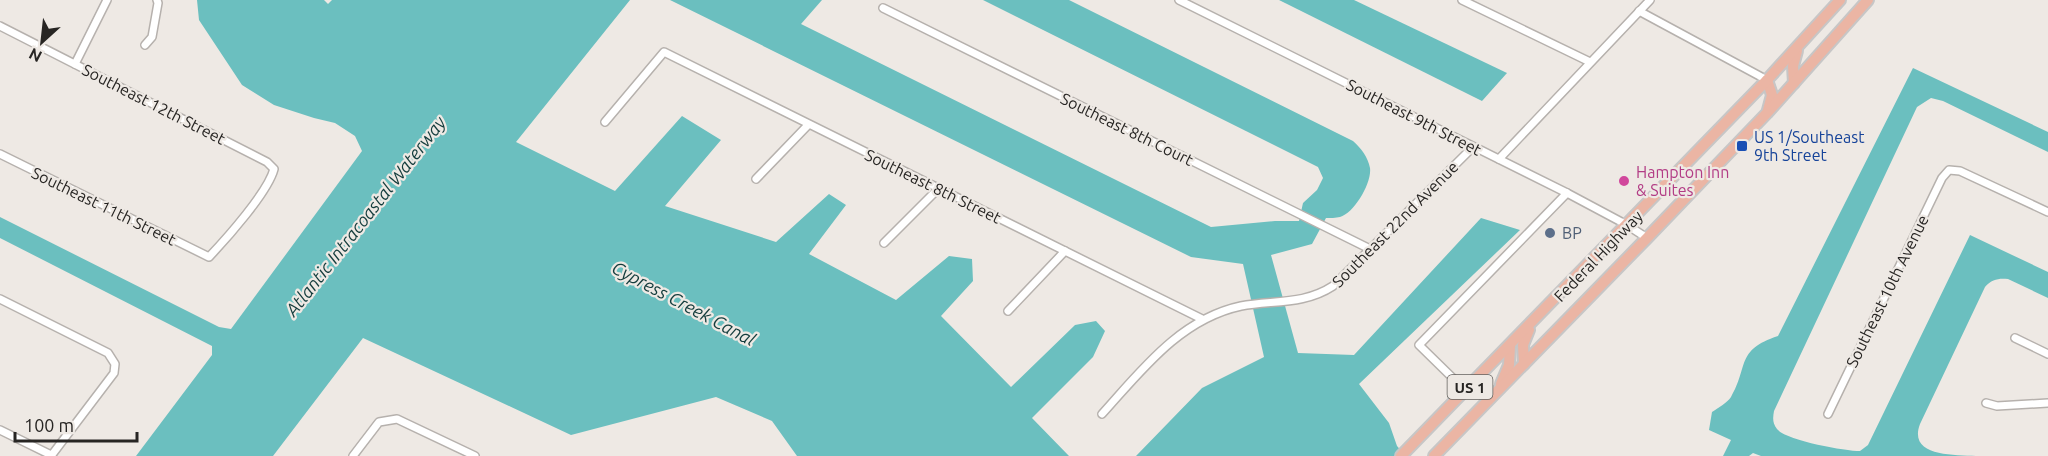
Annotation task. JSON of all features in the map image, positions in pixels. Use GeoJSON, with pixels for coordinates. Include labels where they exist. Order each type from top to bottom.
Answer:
{"type":"FeatureCollection","features":[{"type":"Feature","properties":{"kind":"main road","name":"Federal Highway"},"geometry":{"type":"LineString","coordinates":[[1405,453],[1628,225],[1840,0]]}},
{"type":"Feature","properties":{"kind":"main road","name":"Federal Highway"},"geometry":{"type":"LineString","coordinates":[[1434,456],[1767,113],[1868,0]]}},
{"type":"Feature","properties":{"kind":"main road"},"geometry":{"type":"LineString","coordinates":[[1794,83],[1793,66],[1797,47]]}},
{"type":"Feature","properties":{"kind":"main road"},"geometry":{"type":"LineString","coordinates":[[1767,80],[1772,95],[1767,113]]}},
{"type":"Feature","properties":{"kind":"main road"},"geometry":{"type":"LineString","coordinates":[[1524,364],[1523,345],[1531,324]]}},
{"type":"Feature","properties":{"kind":"main road"},"geometry":{"type":"LineString","coordinates":[[1499,389],[1509,365],[1510,346]]}},
{"type":"Feature","properties":{"kind":"street"},"geometry":{"type":"LineString","coordinates":[[75,64],[107,0]]}},
{"type":"Feature","properties":{"kind":"street"},"geometry":{"type":"LineString","coordinates":[[145,45],[152,37],[157,0]]}},
{"type":"Feature","properties":{"kind":"street","name":"Southeast 9th Street"},"geometry":{"type":"LineString","coordinates":[[1179,0],[1567,193],[1628,225],[1647,238]]}},
{"type":"Feature","properties":{"kind":"street"},"geometry":{"type":"LineString","coordinates":[[1462,0],[1590,62]]}},
{"type":"Feature","properties":{"kind":"street"},"geometry":{"type":"LineString","coordinates":[[1499,159],[1650,0]]}},
{"type":"Feature","properties":{"kind":"street","name":"Southeast 8th Court"},"geometry":{"type":"LineString","coordinates":[[883,8],[1370,249]]}},
{"type":"Feature","properties":{"kind":"street"},"geometry":{"type":"LineString","coordinates":[[1639,11],[1767,80]]}},
{"type":"Feature","properties":{"kind":"street","name":"Southeast 12th Street"},"geometry":{"type":"LineString","coordinates":[[0,26],[267,162],[274,169],[268,184],[209,257]]}},
{"type":"Feature","properties":{"kind":"street","name":"Southeast 8th Street"},"geometry":{"type":"LineString","coordinates":[[605,122],[664,52],[1202,319]]}},
{"type":"Feature","properties":{"kind":"street"},"geometry":{"type":"LineString","coordinates":[[756,179],[808,125]]}},
{"type":"Feature","properties":{"kind":"street","name":"Southeast 22nd Avenue"},"geometry":{"type":"LineString","coordinates":[[1102,414],[1167,345],[1202,319],[1242,306],[1291,302],[1322,294],[1334,286],[1473,147]]}},
{"type":"Feature","properties":{"kind":"street","name":"Southeast 11th Street"},"geometry":{"type":"LineString","coordinates":[[0,154],[209,257]]}},
{"type":"Feature","properties":{"kind":"street","name":"Southeast 10th Avenue"},"geometry":{"type":"LineString","coordinates":[[1828,414],[1942,178],[1948,170],[1960,171],[2048,212]]}},
{"type":"Feature","properties":{"kind":"street"},"geometry":{"type":"LineString","coordinates":[[884,243],[939,188]]}},
{"type":"Feature","properties":{"kind":"street"},"geometry":{"type":"LineString","coordinates":[[1466,391],[1419,345],[1567,193]]}},
{"type":"Feature","properties":{"kind":"street"},"geometry":{"type":"LineString","coordinates":[[1008,311],[1065,251]]}},
{"type":"Feature","properties":{"kind":"street"},"geometry":{"type":"LineString","coordinates":[[0,299],[108,353],[116,364],[114,373],[51,456],[0,430]]}},
{"type":"Feature","properties":{"kind":"street"},"geometry":{"type":"LineString","coordinates":[[2015,338],[2048,354]]}},
{"type":"Feature","properties":{"kind":"street"},"geometry":{"type":"LineString","coordinates":[[1986,402],[1997,406],[2048,403]]}},
{"type":"Feature","properties":{"kind":"street"},"geometry":{"type":"LineString","coordinates":[[353,456],[379,422],[397,419],[475,456]]}},
{"type":"Feature","properties":{"kind":"water"},"geometry":{"type":"Polygon","coordinates":[[[197,0],[324,0],[328,4],[332,0],[630,0],[516,142],[615,191],[682,116],[721,140],[665,206],[776,242],[829,194],[846,205],[809,254],[896,300],[949,256],[972,259],[973,281],[941,316],[1011,387],[1075,325],[1096,321],[1105,331],[1093,357],[1032,418],[1069,456],[797,456],[772,421],[716,397],[571,435],[363,338],[273,456],[136,456],[212,355],[212,346],[0,238],[0,217],[219,327],[231,329],[362,151],[355,136],[335,123],[274,105],[242,85],[199,20],[197,0]]]}},
{"type":"Feature","properties":{"kind":"water"},"geometry":{"type":"Polygon","coordinates":[[[670,0],[822,0],[801,24],[1211,227],[1299,221],[1303,203],[1317,190],[1323,178],[1318,167],[983,0],[1069,0],[1353,141],[1364,153],[1370,168],[1365,189],[1356,204],[1340,217],[1326,218],[1312,244],[1271,255],[1298,353],[1354,355],[1481,218],[1520,230],[1359,384],[1389,423],[1397,446],[1406,456],[1136,456],[1202,388],[1264,357],[1243,264],[1191,257],[670,0]]]}},
{"type":"Feature","properties":{"kind":"water"},"geometry":{"type":"Polygon","coordinates":[[[1279,0],[1354,0],[1507,73],[1482,101],[1279,0]]]}},
{"type":"Feature","properties":{"kind":"water"},"geometry":{"type":"Polygon","coordinates":[[[1913,68],[2048,132],[2048,152],[1943,101],[1931,98],[1917,107],[1774,411],[1773,418],[1777,429],[1791,437],[1816,444],[1860,451],[1868,445],[1970,235],[2048,272],[2048,298],[2008,279],[1990,282],[1985,287],[1920,424],[1918,435],[1920,442],[1926,448],[1944,454],[1976,456],[1761,456],[1753,453],[1749,456],[1723,456],[1731,440],[1709,430],[1712,412],[1731,397],[1745,360],[1755,347],[1778,336],[1913,68]]]}},
{"type":"Feature","properties":{"kind":"place","name":"US 1/Southeast 9th Street"},"geometry":{"type":"Point","coordinates":[1742,146]}},
{"type":"Feature","properties":{"kind":"place","name":"Hampton Inn & Suites"},"geometry":{"type":"Point","coordinates":[1624,181]}},
{"type":"Feature","properties":{"kind":"place","name":"BP"},"geometry":{"type":"Point","coordinates":[1550,233]}},
{"type":"Feature","properties":{"kind":"water label","name":"Atlantic Intracoastal Waterway"},"geometry":{"type":"Point","coordinates":[365,216]}},
{"type":"Feature","properties":{"kind":"water label","name":"Cypress Creek Canal"},"geometry":{"type":"Point","coordinates":[684,303]}}]}
